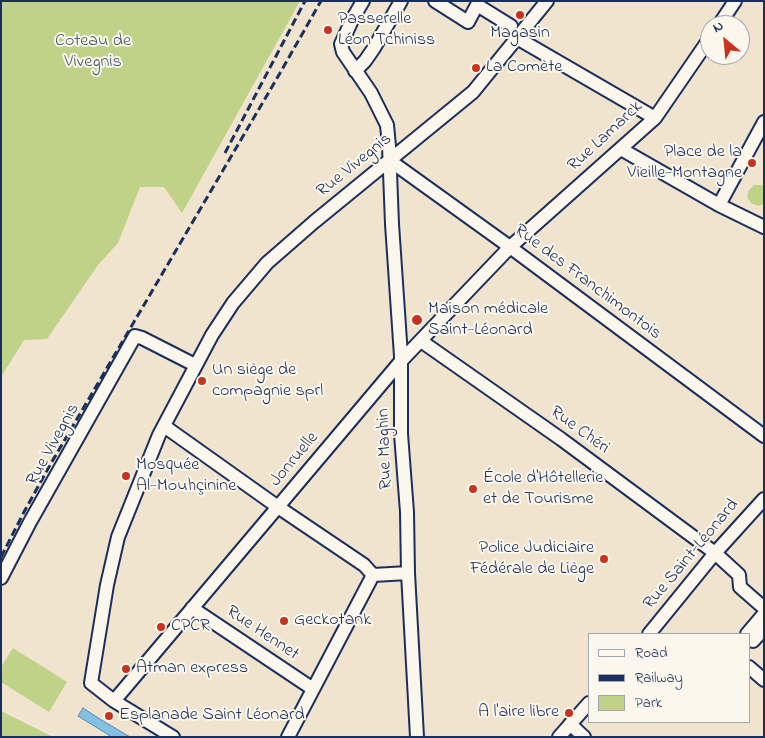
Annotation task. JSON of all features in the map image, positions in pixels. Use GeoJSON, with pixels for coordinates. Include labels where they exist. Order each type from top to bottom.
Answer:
{"type":"FeatureCollection","features":[{"type":"Feature","properties":{"kind":"street","name":"Rue Maghin"},"geometry":{"type":"LineString","coordinates":[[363,1],[341,44],[343,52],[371,93],[387,125],[401,361],[402,434],[417,737]]}},
{"type":"Feature","properties":{"kind":"street"},"geometry":{"type":"LineString","coordinates":[[355,71],[374,48],[401,1]]}},
{"type":"Feature","properties":{"kind":"street"},"geometry":{"type":"LineString","coordinates":[[435,1],[468,22],[473,3],[511,26]]}},
{"type":"Feature","properties":{"kind":"street","name":"Rue Vivegnis"},"geometry":{"type":"LineString","coordinates":[[114,701],[91,683],[107,585],[118,537],[159,435],[212,335],[229,309],[267,263],[314,222],[473,92],[547,1]]}},
{"type":"Feature","properties":{"kind":"street"},"geometry":{"type":"LineString","coordinates":[[725,15],[734,1]]}},
{"type":"Feature","properties":{"kind":"street"},"geometry":{"type":"LineString","coordinates":[[517,38],[655,118]]}},
{"type":"Feature","properties":{"kind":"street","name":"Rue Lamarck"},"geometry":{"type":"LineString","coordinates":[[510,247],[655,118],[700,53]]}},
{"type":"Feature","properties":{"kind":"street"},"geometry":{"type":"LineString","coordinates":[[719,205],[764,121]]}},
{"type":"Feature","properties":{"kind":"street"},"geometry":{"type":"LineString","coordinates":[[621,149],[719,205],[764,228]]}},
{"type":"Feature","properties":{"kind":"street","name":"Rue des Franchimontois"},"geometry":{"type":"LineString","coordinates":[[389,160],[510,247],[764,436]]}},
{"type":"Feature","properties":{"kind":"street","name":"Jonruelle"},"geometry":{"type":"LineString","coordinates":[[114,701],[401,361],[510,247]]}},
{"type":"Feature","properties":{"kind":"street","name":"Rue Vivegnis"},"geometry":{"type":"LineString","coordinates":[[1,578],[26,529],[135,336],[195,365]]}},
{"type":"Feature","properties":{"kind":"street","name":"Rue Chéri"},"geometry":{"type":"LineString","coordinates":[[421,341],[561,439],[714,553],[739,575],[740,587],[764,608]]}},
{"type":"Feature","properties":{"kind":"street"},"geometry":{"type":"LineString","coordinates":[[164,426],[364,565],[373,575]]}},
{"type":"Feature","properties":{"kind":"street","name":"Rue Saint-Léonard"},"geometry":{"type":"LineString","coordinates":[[649,633],[714,553],[764,499]]}},
{"type":"Feature","properties":{"kind":"street"},"geometry":{"type":"LineString","coordinates":[[373,575],[408,573]]}},
{"type":"Feature","properties":{"kind":"street"},"geometry":{"type":"LineString","coordinates":[[288,737],[373,575]]}},
{"type":"Feature","properties":{"kind":"street","name":"Rue Hennet"},"geometry":{"type":"LineString","coordinates":[[192,608],[314,689]]}},
{"type":"Feature","properties":{"kind":"street"},"geometry":{"type":"LineString","coordinates":[[750,638],[764,614]]}},
{"type":"Feature","properties":{"kind":"street"},"geometry":{"type":"LineString","coordinates":[[750,638],[764,629]]}},
{"type":"Feature","properties":{"kind":"street"},"geometry":{"type":"LineString","coordinates":[[750,668],[764,680]]}},
{"type":"Feature","properties":{"kind":"street"},"geometry":{"type":"LineString","coordinates":[[114,701],[173,737]]}},
{"type":"Feature","properties":{"kind":"street"},"geometry":{"type":"LineString","coordinates":[[559,737],[588,704]]}},
{"type":"Feature","properties":{"kind":"street"},"geometry":{"type":"LineString","coordinates":[[570,724],[584,737]]}},
{"type":"Feature","properties":{"kind":"green space","name":"Coteau de Vivegnis"},"geometry":{"type":"Polygon","coordinates":[[[1,1],[300,1],[182,213],[164,187],[140,187],[118,243],[98,265],[47,339],[24,340],[1,377],[1,1]]]}},
{"type":"Feature","properties":{"kind":"green space"},"geometry":{"type":"Polygon","coordinates":[[[754,185],[764,186],[764,204],[758,206],[751,203],[747,197],[749,190],[754,185]]]}},
{"type":"Feature","properties":{"kind":"green space"},"geometry":{"type":"Polygon","coordinates":[[[13,648],[67,682],[49,712],[1,682],[1,667],[13,648]]]}},
{"type":"Feature","properties":{"kind":"green space"},"geometry":{"type":"Polygon","coordinates":[[[1,711],[53,737],[1,737],[1,711]]]}},
{"type":"Feature","properties":{"kind":"water"},"geometry":{"type":"Polygon","coordinates":[[[83,708],[130,737],[112,737],[78,716],[83,708]]]}},
{"type":"Feature","properties":{"kind":"railway"},"geometry":{"type":"LineString","coordinates":[[225,153],[305,1]]}},
{"type":"Feature","properties":{"kind":"railway"},"geometry":{"type":"LineString","coordinates":[[1,557],[50,465],[321,1]]}},
{"type":"Feature","properties":{"kind":"place","name":"Magasin"},"geometry":{"type":"Point","coordinates":[520,15]}},
{"type":"Feature","properties":{"kind":"place","name":"Passerelle Léon Tchiniss"},"geometry":{"type":"Point","coordinates":[328,30]}},
{"type":"Feature","properties":{"kind":"place","name":"La Comète"},"geometry":{"type":"Point","coordinates":[476,68]}},
{"type":"Feature","properties":{"kind":"place","name":"Place de la Vieille-Montagne"},"geometry":{"type":"Point","coordinates":[752,163]}},
{"type":"Feature","properties":{"kind":"place","name":"Maison médicale Saint-Léonard"},"geometry":{"type":"Point","coordinates":[417,320]}},
{"type":"Feature","properties":{"kind":"place","name":"Un siège de compagnie sprl"},"geometry":{"type":"Point","coordinates":[202,381]}},
{"type":"Feature","properties":{"kind":"place","name":"Mosquée Al-Mouhçinine"},"geometry":{"type":"Point","coordinates":[126,476]}},
{"type":"Feature","properties":{"kind":"place","name":"École d'Hôtellerie et de Tourisme"},"geometry":{"type":"Point","coordinates":[473,489]}},
{"type":"Feature","properties":{"kind":"place","name":"Police Judiciaire Fédérale de Liège"},"geometry":{"type":"Point","coordinates":[604,559]}},
{"type":"Feature","properties":{"kind":"place","name":"Geckotank"},"geometry":{"type":"Point","coordinates":[284,621]}},
{"type":"Feature","properties":{"kind":"place","name":"CPCR"},"geometry":{"type":"Point","coordinates":[161,627]}},
{"type":"Feature","properties":{"kind":"place","name":"Atman express"},"geometry":{"type":"Point","coordinates":[126,669]}},
{"type":"Feature","properties":{"kind":"place","name":"A l'aire libre"},"geometry":{"type":"Point","coordinates":[569,713]}},
{"type":"Feature","properties":{"kind":"place","name":"Esplanade Saint Léonard"},"geometry":{"type":"Point","coordinates":[109,716]}}]}
